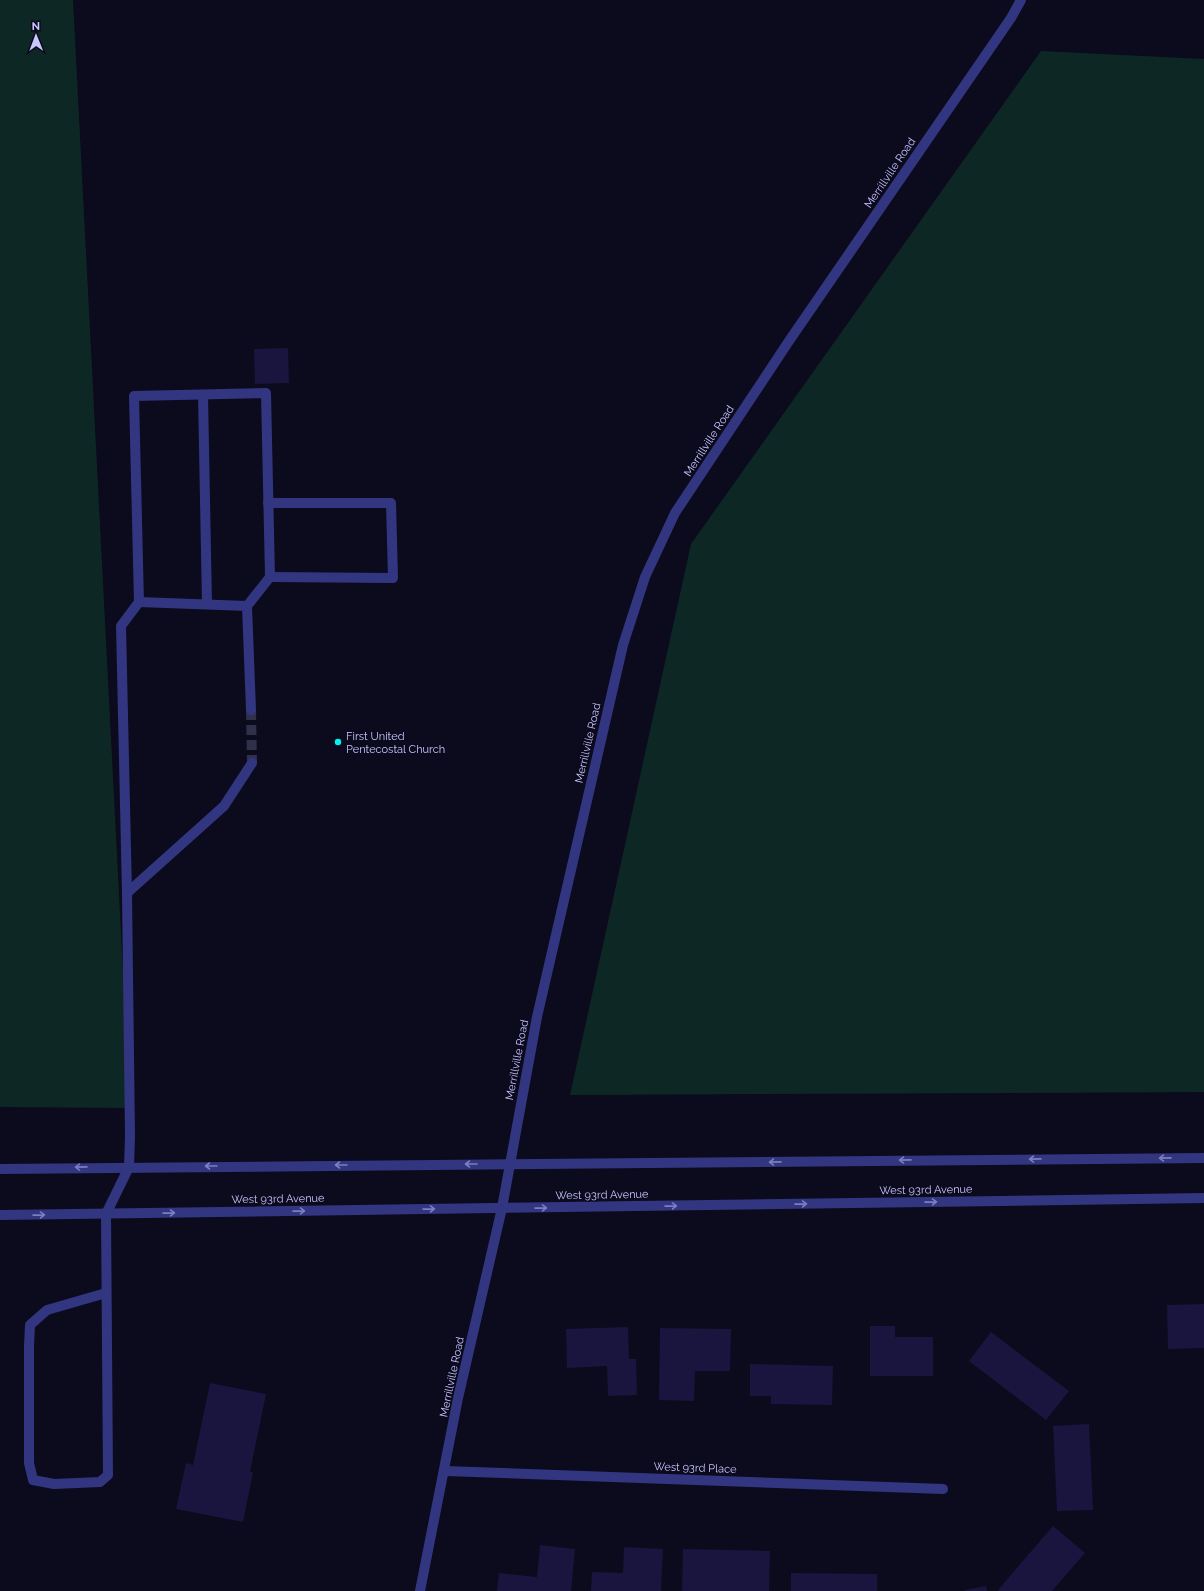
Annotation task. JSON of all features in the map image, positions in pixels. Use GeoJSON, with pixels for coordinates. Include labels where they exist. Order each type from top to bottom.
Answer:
{"type":"FeatureCollection","features":[{"type":"Feature","properties":{"kind":"street","name":"Merrillville Road"},"geometry":{"type":"LineString","coordinates":[[420,1591],[445,1471],[458,1398],[502,1208],[538,1017],[623,645],[645,577],[675,513],[794,334],[1011,18],[1021,0]]}},
{"type":"Feature","properties":{"kind":"street"},"geometry":{"type":"LineString","coordinates":[[106,1293],[47,1310],[30,1325],[29,1463],[33,1480],[54,1484],[100,1482],[108,1475],[106,1214],[129,1167],[130,1136],[127,893],[121,626],[138,602],[134,396],[266,393],[270,577],[248,606],[251,710]]}},
{"type":"Feature","properties":{"kind":"street"},"geometry":{"type":"LineString","coordinates":[[203,395],[207,604]]}},
{"type":"Feature","properties":{"kind":"street"},"geometry":{"type":"LineString","coordinates":[[268,503],[391,503],[393,578],[270,577]]}},
{"type":"Feature","properties":{"kind":"street"},"geometry":{"type":"LineString","coordinates":[[138,602],[248,606]]}},
{"type":"Feature","properties":{"kind":"street"},"geometry":{"type":"LineString","coordinates":[[127,893],[224,806],[252,763]]}},
{"type":"Feature","properties":{"kind":"street"},"geometry":{"type":"LineString","coordinates":[[0,1169],[1204,1158]]}},
{"type":"Feature","properties":{"kind":"street","name":"West 93rd Avenue"},"geometry":{"type":"LineString","coordinates":[[0,1215],[1204,1198]]}},
{"type":"Feature","properties":{"kind":"street","name":"West 93rd Place"},"geometry":{"type":"LineString","coordinates":[[445,1471],[944,1488]]}},
{"type":"Feature","properties":{"kind":"green space"},"geometry":{"type":"Polygon","coordinates":[[[0,0],[73,0],[130,1108],[0,1107],[0,0]]]}},
{"type":"Feature","properties":{"kind":"green space"},"geometry":{"type":"Polygon","coordinates":[[[1041,51],[1204,59],[1204,1092],[570,1095],[691,544],[1041,51]]]}},
{"type":"Feature","properties":{"kind":"building"},"geometry":{"type":"Polygon","coordinates":[[[288,348],[289,383],[255,384],[254,349],[288,348]]]}},
{"type":"Feature","properties":{"kind":"building"},"geometry":{"type":"Polygon","coordinates":[[[1204,1304],[1204,1348],[1168,1349],[1167,1305],[1204,1304]]]}},
{"type":"Feature","properties":{"kind":"building"},"geometry":{"type":"Polygon","coordinates":[[[870,1326],[895,1326],[895,1337],[933,1337],[933,1376],[870,1376],[870,1326]]]}},
{"type":"Feature","properties":{"kind":"building"},"geometry":{"type":"Polygon","coordinates":[[[628,1327],[629,1359],[636,1359],[637,1395],[608,1396],[607,1366],[567,1368],[566,1329],[628,1327]]]}},
{"type":"Feature","properties":{"kind":"building"},"geometry":{"type":"Polygon","coordinates":[[[660,1328],[731,1329],[730,1371],[695,1371],[694,1401],[659,1400],[660,1328]]]}},
{"type":"Feature","properties":{"kind":"building"},"geometry":{"type":"Polygon","coordinates":[[[991,1332],[1069,1391],[1046,1420],[969,1361],[991,1332]]]}},
{"type":"Feature","properties":{"kind":"building"},"geometry":{"type":"Polygon","coordinates":[[[750,1364],[833,1366],[832,1405],[771,1404],[771,1396],[750,1396],[750,1364]]]}},
{"type":"Feature","properties":{"kind":"building"},"geometry":{"type":"Polygon","coordinates":[[[210,1383],[266,1394],[250,1472],[253,1472],[243,1522],[176,1509],[186,1463],[193,1465],[210,1383]]]}},
{"type":"Feature","properties":{"kind":"building"},"geometry":{"type":"Polygon","coordinates":[[[1089,1424],[1093,1510],[1057,1511],[1053,1426],[1089,1424]]]}},
{"type":"Feature","properties":{"kind":"building"},"geometry":{"type":"Polygon","coordinates":[[[1053,1526],[1085,1553],[1052,1591],[999,1591],[998,1590],[1053,1526]]]}},
{"type":"Feature","properties":{"kind":"building"},"geometry":{"type":"Polygon","coordinates":[[[540,1545],[575,1549],[571,1591],[497,1591],[499,1573],[537,1577],[540,1545]]]}},
{"type":"Feature","properties":{"kind":"building"},"geometry":{"type":"Polygon","coordinates":[[[624,1547],[663,1549],[661,1591],[591,1591],[592,1572],[623,1573],[624,1547]]]}},
{"type":"Feature","properties":{"kind":"building"},"geometry":{"type":"Polygon","coordinates":[[[683,1549],[770,1551],[769,1591],[682,1591],[683,1549]]]}},
{"type":"Feature","properties":{"kind":"building"},"geometry":{"type":"Polygon","coordinates":[[[791,1573],[877,1574],[877,1591],[791,1591],[791,1573]]]}},
{"type":"Feature","properties":{"kind":"building"},"geometry":{"type":"Polygon","coordinates":[[[986,1586],[987,1591],[965,1591],[965,1590],[986,1586]]]}},
{"type":"Feature","properties":{"kind":"tunnel"},"geometry":{"type":"LineString","coordinates":[[251,710],[252,763]]}},
{"type":"Feature","properties":{"kind":"place","name":"First United Pentecostal Church"},"geometry":{"type":"Point","coordinates":[338,742]}}]}
